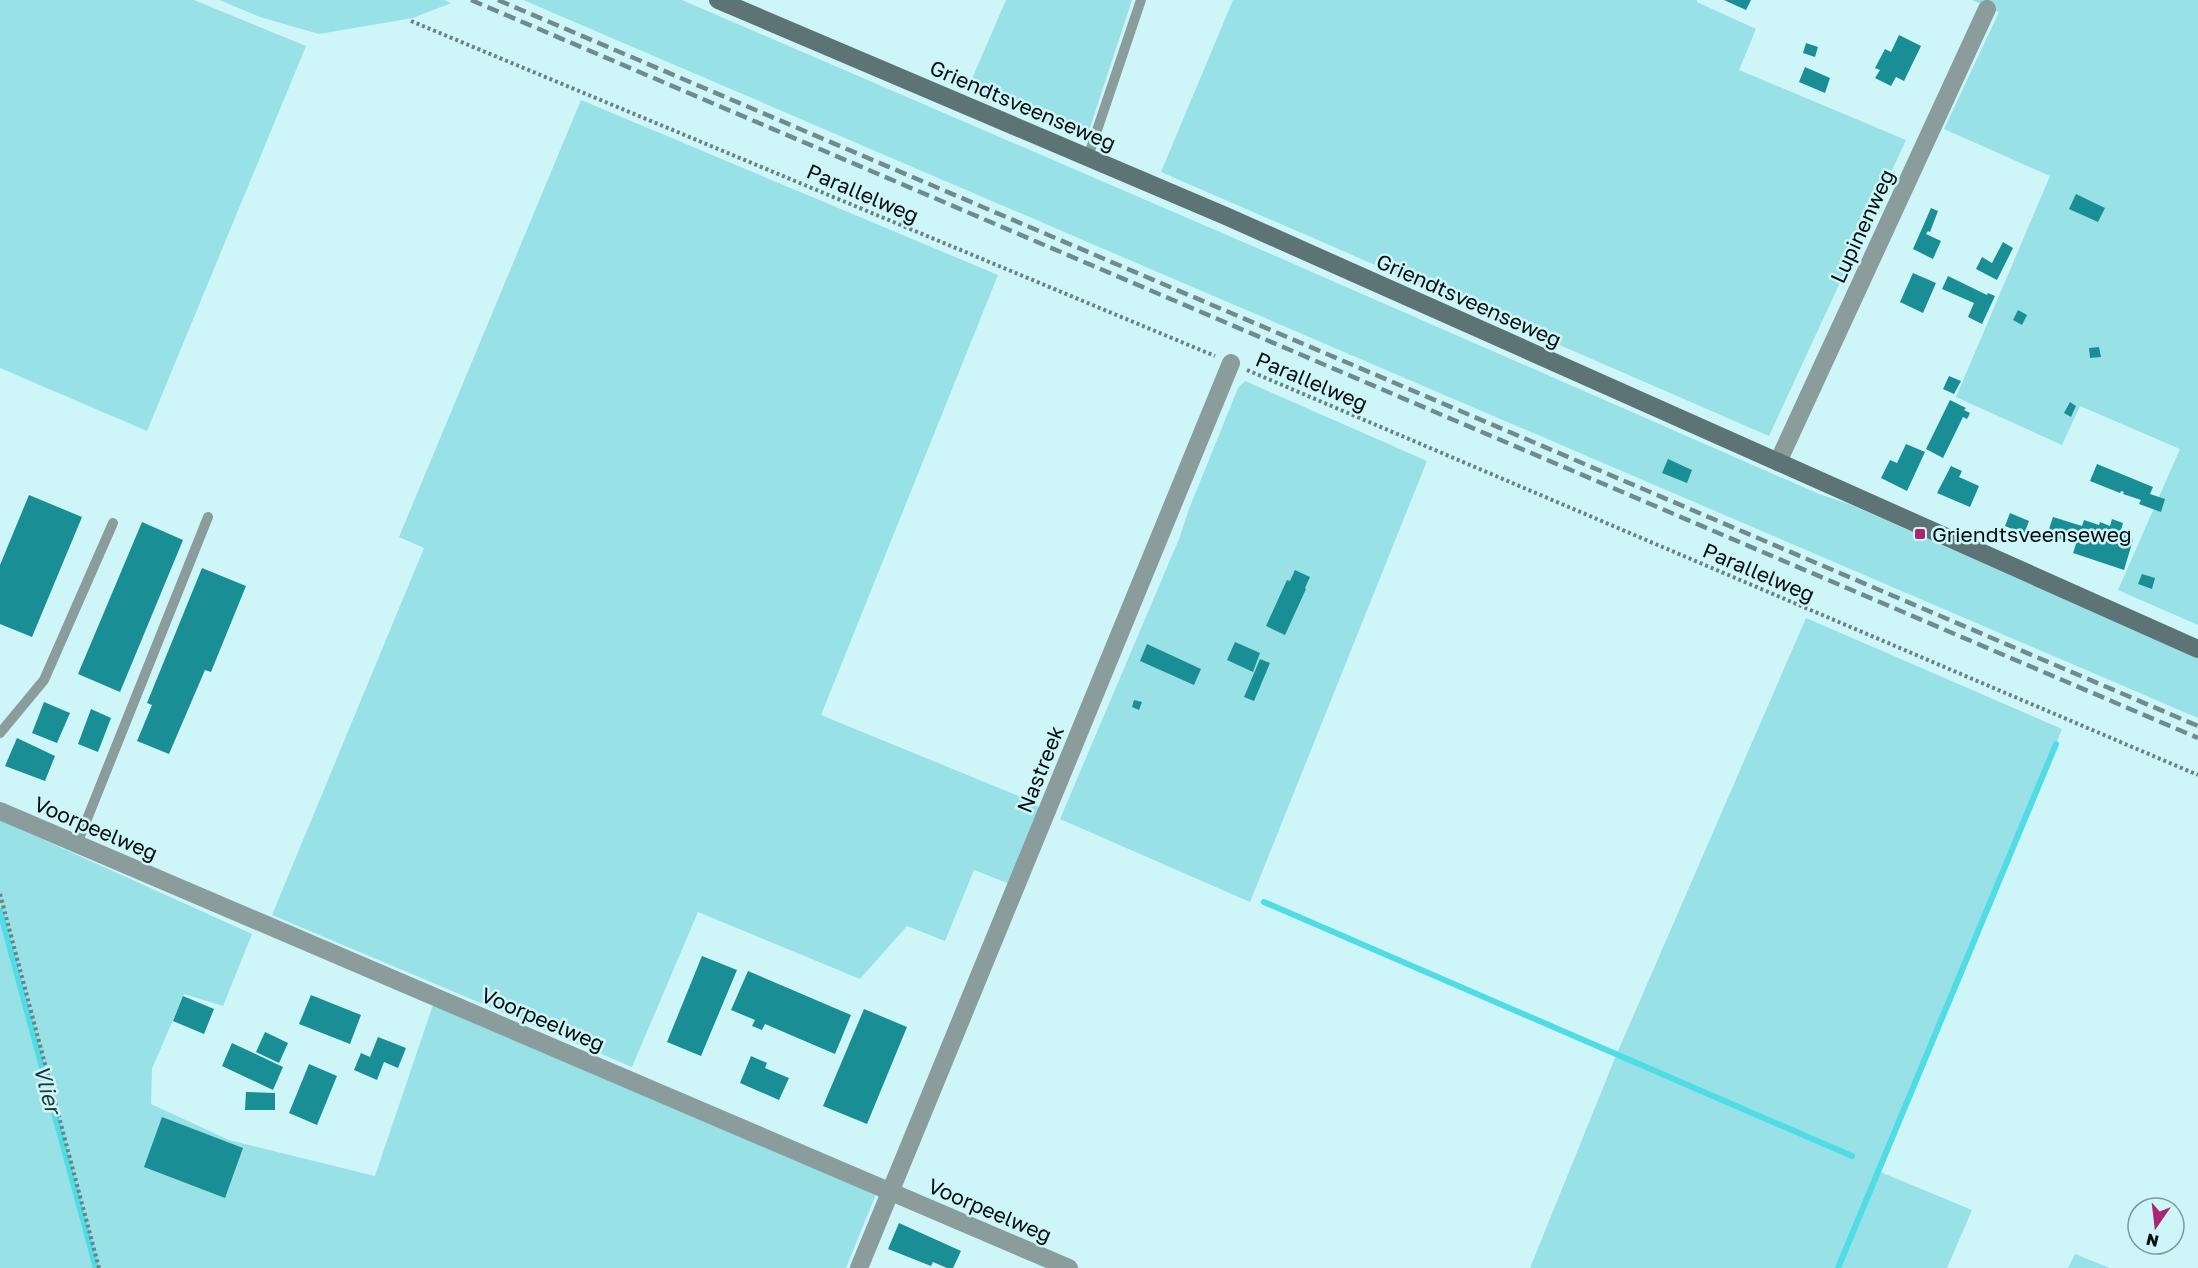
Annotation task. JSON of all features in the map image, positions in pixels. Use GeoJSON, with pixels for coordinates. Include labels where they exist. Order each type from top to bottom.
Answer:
{"type":"FeatureCollection","features":[{"type":"Feature","properties":{"kind":"street","name":"Griendtsveenseweg"},"geometry":{"type":"LineString","coordinates":[[718,0],[1228,217],[2198,649]]}},
{"type":"Feature","properties":{"kind":"street","name":"Lupinenweg"},"geometry":{"type":"LineString","coordinates":[[1778,462],[1987,9]]}},
{"type":"Feature","properties":{"kind":"street","name":"Nastreek"},"geometry":{"type":"LineString","coordinates":[[859,1268],[1231,363]]}},
{"type":"Feature","properties":{"kind":"street","name":"Voorpeelweg"},"geometry":{"type":"LineString","coordinates":[[0,811],[1069,1268]]}},
{"type":"Feature","properties":{"kind":"lane"},"geometry":{"type":"LineString","coordinates":[[1088,157],[1141,0]]}},
{"type":"Feature","properties":{"kind":"lane"},"geometry":{"type":"LineString","coordinates":[[77,844],[208,517]]}},
{"type":"Feature","properties":{"kind":"lane"},"geometry":{"type":"LineString","coordinates":[[0,733],[44,680],[113,523]]}},
{"type":"Feature","properties":{"kind":"path","name":"Parallelweg"},"geometry":{"type":"LineString","coordinates":[[411,21],[1231,363],[2198,775]]}},
{"type":"Feature","properties":{"kind":"path"},"geometry":{"type":"LineString","coordinates":[[0,894],[99,1268]]}},
{"type":"Feature","properties":{"kind":"shaded area"},"geometry":{"type":"Polygon","coordinates":[[[0,0],[194,0],[306,46],[147,431],[0,368],[0,0]]]}},
{"type":"Feature","properties":{"kind":"shaded area"},"geometry":{"type":"Polygon","coordinates":[[[219,0],[444,0],[451,3],[413,18],[319,34],[260,17],[219,0]]]}},
{"type":"Feature","properties":{"kind":"shaded area"},"geometry":{"type":"Polygon","coordinates":[[[523,0],[682,0],[1819,494],[1849,504],[2198,658],[2198,718],[523,0]]]}},
{"type":"Feature","properties":{"kind":"shaded area"},"geometry":{"type":"Polygon","coordinates":[[[1006,0],[1132,0],[1086,140],[968,88],[1006,0]]]}},
{"type":"Feature","properties":{"kind":"shaded area"},"geometry":{"type":"Polygon","coordinates":[[[1233,0],[1697,0],[1756,29],[1739,70],[1906,140],[1769,436],[1161,172],[1233,0]]]}},
{"type":"Feature","properties":{"kind":"shaded area"},"geometry":{"type":"Polygon","coordinates":[[[1972,0],[2198,0],[2198,625],[2118,590],[2180,449],[2080,406],[2062,445],[1956,397],[2050,176],[1944,129],[1999,12],[1972,0]]]}},
{"type":"Feature","properties":{"kind":"shaded area"},"geometry":{"type":"Polygon","coordinates":[[[581,100],[998,275],[821,715],[1021,797],[1041,808],[1010,884],[974,870],[945,941],[907,926],[860,979],[698,912],[632,1067],[272,915],[424,548],[399,537],[581,100]]]}},
{"type":"Feature","properties":{"kind":"shaded area"},"geometry":{"type":"Polygon","coordinates":[[[1245,381],[1427,461],[1250,902],[1060,819],[1179,539],[1238,388],[1245,381]]]}},
{"type":"Feature","properties":{"kind":"shaded area"},"geometry":{"type":"Polygon","coordinates":[[[1806,618],[2062,729],[1959,985],[1878,1171],[1972,1210],[1947,1268],[1530,1268],[1615,1058],[1806,618]]]}},
{"type":"Feature","properties":{"kind":"shaded area"},"geometry":{"type":"Polygon","coordinates":[[[0,820],[252,934],[223,1006],[184,994],[152,1069],[151,1104],[229,1140],[375,1176],[433,1005],[876,1194],[846,1268],[0,1268],[0,820]]]}},
{"type":"Feature","properties":{"kind":"shaded area"},"geometry":{"type":"Polygon","coordinates":[[[2075,1254],[2110,1268],[2068,1268],[2075,1254]]]}},
{"type":"Feature","properties":{"kind":"building"},"geometry":{"type":"Polygon","coordinates":[[[1724,0],[1751,0],[1746,10],[1724,0]]]}},
{"type":"Feature","properties":{"kind":"building"},"geometry":{"type":"Polygon","coordinates":[[[1899,35],[1921,46],[1904,81],[1896,77],[1891,86],[1875,78],[1880,70],[1875,68],[1885,49],[1891,52],[1899,35]]]}},
{"type":"Feature","properties":{"kind":"building"},"geometry":{"type":"Polygon","coordinates":[[[1806,43],[1818,47],[1815,57],[1803,53],[1806,43]]]}},
{"type":"Feature","properties":{"kind":"building"},"geometry":{"type":"Polygon","coordinates":[[[1805,67],[1830,78],[1825,93],[1799,82],[1805,67]]]}},
{"type":"Feature","properties":{"kind":"building"},"geometry":{"type":"Polygon","coordinates":[[[2076,194],[2105,208],[2098,222],[2069,209],[2076,194]]]}},
{"type":"Feature","properties":{"kind":"building"},"geometry":{"type":"Polygon","coordinates":[[[1931,208],[1938,211],[1930,232],[1926,234],[1941,241],[1933,259],[1913,249],[1931,208]]]}},
{"type":"Feature","properties":{"kind":"building"},"geometry":{"type":"Polygon","coordinates":[[[2003,242],[2013,248],[1997,280],[1976,269],[1982,257],[1992,263],[2003,242]]]}},
{"type":"Feature","properties":{"kind":"building"},"geometry":{"type":"Polygon","coordinates":[[[1913,273],[1936,283],[1923,313],[1900,302],[1913,273]]]}},
{"type":"Feature","properties":{"kind":"building"},"geometry":{"type":"Polygon","coordinates":[[[1948,276],[1987,295],[1988,293],[1995,296],[1982,324],[1968,317],[1974,303],[1942,289],[1948,276]]]}},
{"type":"Feature","properties":{"kind":"building"},"geometry":{"type":"Polygon","coordinates":[[[2018,310],[2027,315],[2022,325],[2013,320],[2018,310]]]}},
{"type":"Feature","properties":{"kind":"building"},"geometry":{"type":"Polygon","coordinates":[[[2099,347],[2101,357],[2090,358],[2089,348],[2099,347]]]}},
{"type":"Feature","properties":{"kind":"building"},"geometry":{"type":"Polygon","coordinates":[[[1949,376],[1961,381],[1954,394],[1943,389],[1949,376]]]}},
{"type":"Feature","properties":{"kind":"building"},"geometry":{"type":"Polygon","coordinates":[[[1950,400],[1966,408],[1964,410],[1970,413],[1967,419],[1963,417],[1943,458],[1926,449],[1950,400]]]}},
{"type":"Feature","properties":{"kind":"building"},"geometry":{"type":"Polygon","coordinates":[[[2070,402],[2076,406],[2071,417],[2064,413],[2070,402]]]}},
{"type":"Feature","properties":{"kind":"building"},"geometry":{"type":"Polygon","coordinates":[[[1906,444],[1925,452],[1907,491],[1881,478],[1890,460],[1897,463],[1906,444]]]}},
{"type":"Feature","properties":{"kind":"building"},"geometry":{"type":"Polygon","coordinates":[[[1668,459],[1692,470],[1687,483],[1662,473],[1668,459]]]}},
{"type":"Feature","properties":{"kind":"building"},"geometry":{"type":"Polygon","coordinates":[[[2097,464],[2153,487],[2150,494],[2165,499],[2161,512],[2139,504],[2141,500],[2123,494],[2124,492],[2120,493],[2090,481],[2097,464]]]}},
{"type":"Feature","properties":{"kind":"building"},"geometry":{"type":"Polygon","coordinates":[[[1951,466],[1962,471],[1959,477],[1979,486],[1970,507],[1937,493],[1951,466]]]}},
{"type":"Feature","properties":{"kind":"building"},"geometry":{"type":"Polygon","coordinates":[[[29,495],[82,517],[32,637],[0,624],[0,565],[29,495]]]}},
{"type":"Feature","properties":{"kind":"building"},"geometry":{"type":"Polygon","coordinates":[[[2010,513],[2029,521],[2024,534],[2005,526],[2010,513]]]}},
{"type":"Feature","properties":{"kind":"building"},"geometry":{"type":"Polygon","coordinates":[[[2053,517],[2082,526],[2084,520],[2110,526],[2112,519],[2123,523],[2121,530],[2129,532],[2133,540],[2124,570],[2073,553],[2076,544],[2047,535],[2053,517]]]}},
{"type":"Feature","properties":{"kind":"building"},"geometry":{"type":"Polygon","coordinates":[[[142,522],[183,540],[120,692],[78,674],[142,522]]]}},
{"type":"Feature","properties":{"kind":"building"},"geometry":{"type":"Polygon","coordinates":[[[202,568],[246,586],[211,672],[205,670],[169,754],[137,741],[152,705],[147,703],[202,568]]]}},
{"type":"Feature","properties":{"kind":"building"},"geometry":{"type":"Polygon","coordinates":[[[1295,570],[1310,577],[1285,635],[1266,626],[1287,580],[1290,581],[1295,570]]]}},
{"type":"Feature","properties":{"kind":"building"},"geometry":{"type":"Polygon","coordinates":[[[2142,574],[2155,578],[2152,589],[2138,584],[2142,574]]]}},
{"type":"Feature","properties":{"kind":"building"},"geometry":{"type":"Polygon","coordinates":[[[1235,642],[1260,653],[1253,672],[1227,660],[1235,642]]]}},
{"type":"Feature","properties":{"kind":"building"},"geometry":{"type":"Polygon","coordinates":[[[1147,644],[1201,669],[1194,685],[1140,661],[1147,644]]]}},
{"type":"Feature","properties":{"kind":"building"},"geometry":{"type":"Polygon","coordinates":[[[1260,659],[1270,663],[1254,701],[1244,697],[1260,659]]]}},
{"type":"Feature","properties":{"kind":"building"},"geometry":{"type":"Polygon","coordinates":[[[1134,700],[1142,702],[1139,710],[1132,707],[1134,700]]]}},
{"type":"Feature","properties":{"kind":"building"},"geometry":{"type":"Polygon","coordinates":[[[44,702],[70,713],[57,743],[32,733],[44,702]]]}},
{"type":"Feature","properties":{"kind":"building"},"geometry":{"type":"Polygon","coordinates":[[[91,709],[111,718],[98,752],[78,744],[91,709]]]}},
{"type":"Feature","properties":{"kind":"building"},"geometry":{"type":"Polygon","coordinates":[[[17,738],[55,756],[45,781],[5,766],[17,738]]]}},
{"type":"Feature","properties":{"kind":"building"},"geometry":{"type":"Polygon","coordinates":[[[702,956],[737,970],[701,1056],[667,1042],[702,956]]]}},
{"type":"Feature","properties":{"kind":"building"},"geometry":{"type":"Polygon","coordinates":[[[748,971],[851,1015],[835,1054],[765,1024],[762,1030],[752,1026],[755,1020],[731,1010],[748,971]]]}},
{"type":"Feature","properties":{"kind":"building"},"geometry":{"type":"Polygon","coordinates":[[[311,995],[361,1015],[350,1044],[299,1024],[311,995]]]}},
{"type":"Feature","properties":{"kind":"building"},"geometry":{"type":"Polygon","coordinates":[[[183,996],[214,1009],[204,1034],[173,1021],[183,996]]]}},
{"type":"Feature","properties":{"kind":"building"},"geometry":{"type":"Polygon","coordinates":[[[864,1009],[907,1027],[867,1124],[823,1106],[864,1009]]]}},
{"type":"Feature","properties":{"kind":"building"},"geometry":{"type":"Polygon","coordinates":[[[265,1032],[288,1043],[279,1063],[256,1052],[265,1032]]]}},
{"type":"Feature","properties":{"kind":"building"},"geometry":{"type":"Polygon","coordinates":[[[378,1037],[406,1048],[398,1068],[384,1062],[377,1080],[354,1070],[361,1053],[370,1057],[378,1037]]]}},
{"type":"Feature","properties":{"kind":"building"},"geometry":{"type":"Polygon","coordinates":[[[232,1043],[283,1067],[273,1090],[222,1066],[232,1043]]]}},
{"type":"Feature","properties":{"kind":"building"},"geometry":{"type":"Polygon","coordinates":[[[751,1056],[767,1063],[765,1068],[789,1078],[779,1100],[740,1083],[751,1056]]]}},
{"type":"Feature","properties":{"kind":"building"},"geometry":{"type":"Polygon","coordinates":[[[309,1064],[337,1076],[317,1125],[289,1113],[309,1064]]]}},
{"type":"Feature","properties":{"kind":"building"},"geometry":{"type":"Polygon","coordinates":[[[246,1092],[275,1093],[275,1110],[245,1110],[246,1092]]]}},
{"type":"Feature","properties":{"kind":"building"},"geometry":{"type":"Polygon","coordinates":[[[162,1117],[243,1148],[225,1198],[144,1167],[162,1117]]]}},
{"type":"Feature","properties":{"kind":"building"},"geometry":{"type":"Polygon","coordinates":[[[899,1223],[961,1251],[953,1268],[933,1262],[931,1266],[888,1249],[899,1223]]]}},
{"type":"Feature","properties":{"kind":"waterway"},"geometry":{"type":"LineString","coordinates":[[1838,1268],[2056,744]]}},
{"type":"Feature","properties":{"kind":"waterway"},"geometry":{"type":"LineString","coordinates":[[1264,902],[1852,1156]]}},
{"type":"Feature","properties":{"kind":"waterway","name":"Vlier"},"geometry":{"type":"LineString","coordinates":[[0,911],[96,1268]]}},
{"type":"Feature","properties":{"kind":"railway"},"geometry":{"type":"LineString","coordinates":[[471,0],[2198,738]]}},
{"type":"Feature","properties":{"kind":"railway"},"geometry":{"type":"LineString","coordinates":[[498,0],[2198,726]]}},
{"type":"Feature","properties":{"kind":"place","name":"Griendtsveenseweg"},"geometry":{"type":"Point","coordinates":[1920,534]}}]}
